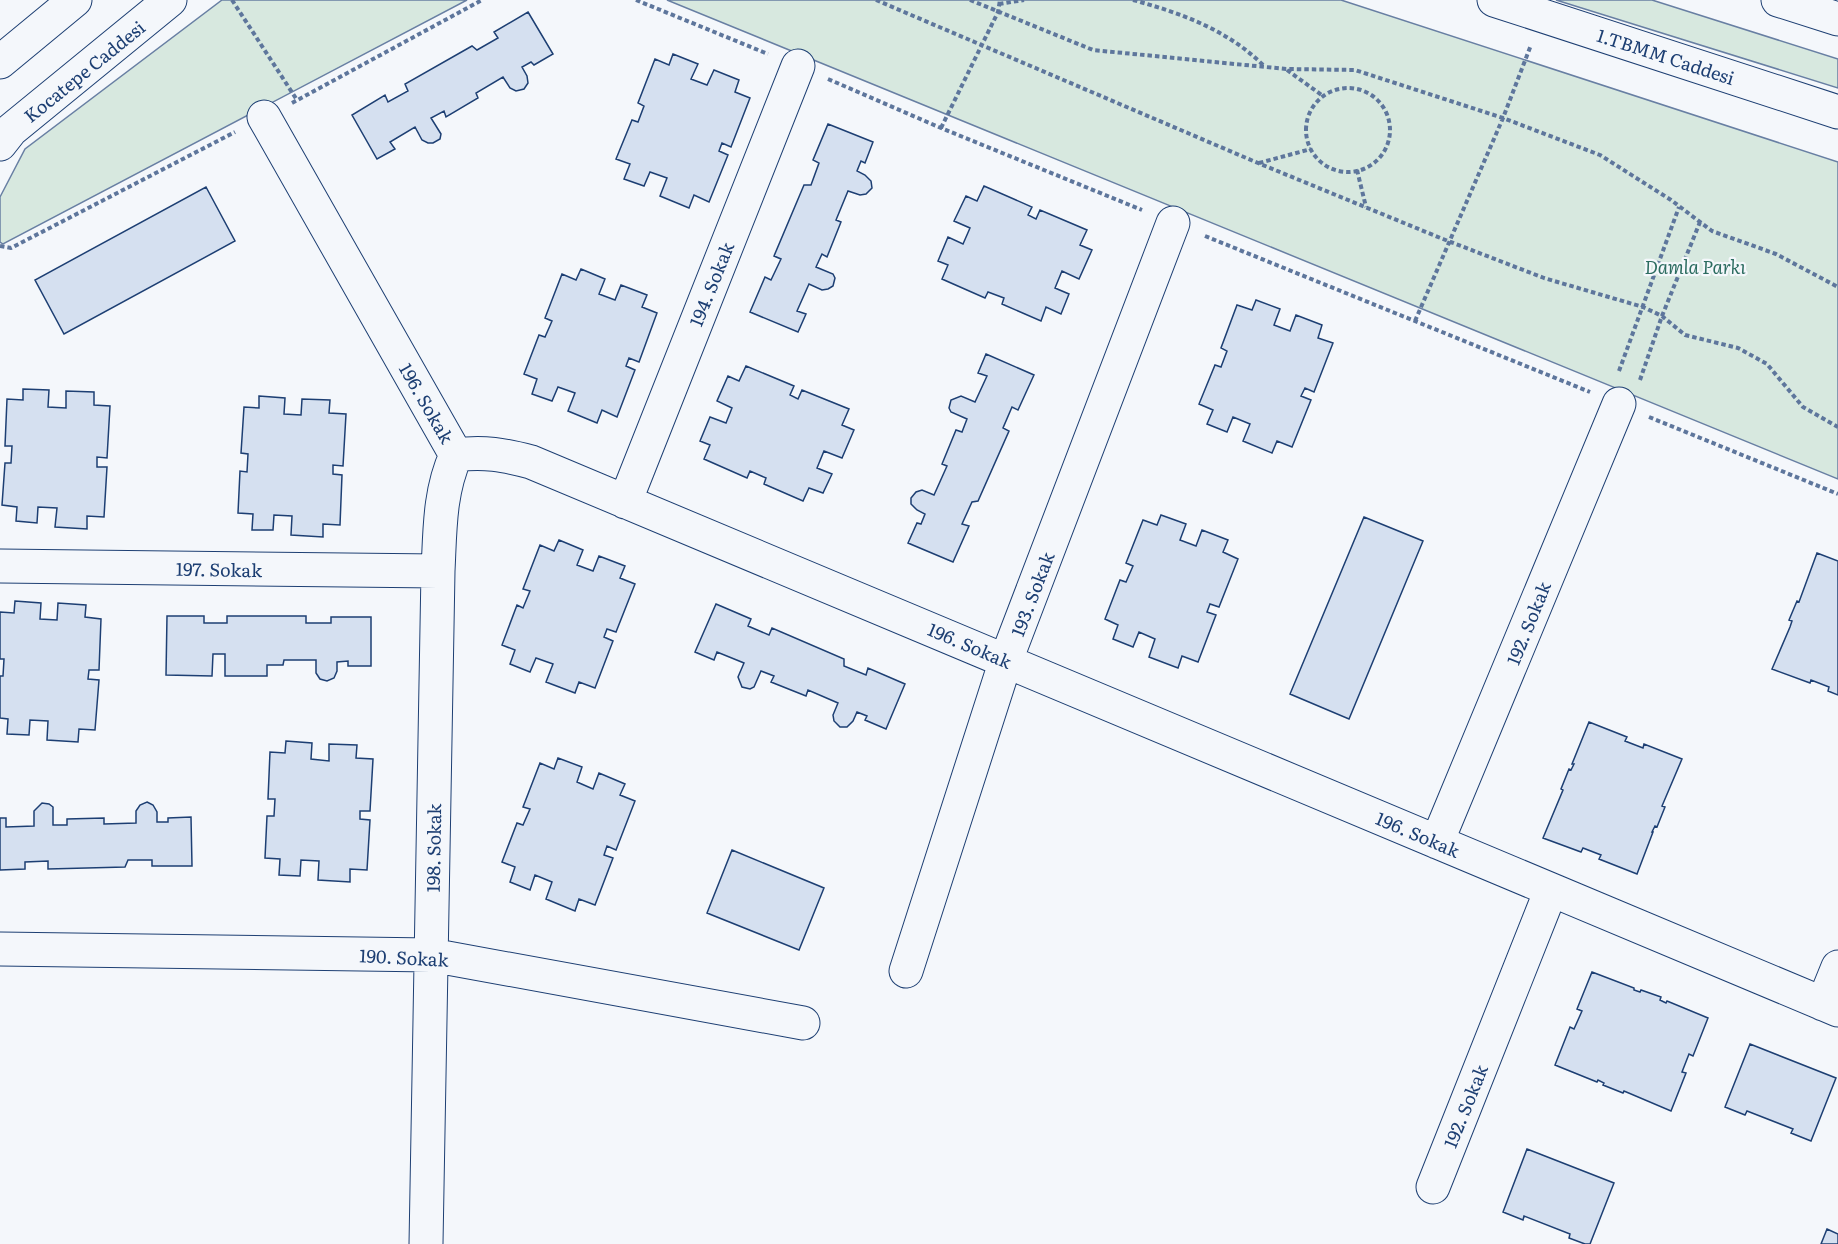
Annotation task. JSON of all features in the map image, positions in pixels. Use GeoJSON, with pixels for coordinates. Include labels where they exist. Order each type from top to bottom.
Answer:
{"type":"FeatureCollection","features":[{"type":"Feature","properties":{"kind":"street"},"geometry":{"type":"LineString","coordinates":[[0,62],[75,0]]}},
{"type":"Feature","properties":{"kind":"street","name":"Kocatepe Caddesi"},"geometry":{"type":"LineString","coordinates":[[0,144],[11,130],[170,0]]}},
{"type":"Feature","properties":{"kind":"street","name":"1.TBMM Caddesi"},"geometry":{"type":"LineString","coordinates":[[1494,0],[1838,112]]}},
{"type":"Feature","properties":{"kind":"street"},"geometry":{"type":"LineString","coordinates":[[1778,0],[1838,19]]}},
{"type":"Feature","properties":{"kind":"street","name":"194. Sokak"},"geometry":{"type":"LineString","coordinates":[[625,502],[798,66]]}},
{"type":"Feature","properties":{"kind":"street","name":"196. Sokak"},"geometry":{"type":"LineString","coordinates":[[264,117],[456,455],[479,452],[531,462],[1830,1007]]}},
{"type":"Feature","properties":{"kind":"street","name":"193. Sokak"},"geometry":{"type":"LineString","coordinates":[[906,972],[1006,660],[1173,223]]}},
{"type":"Feature","properties":{"kind":"street","name":"192. Sokak"},"geometry":{"type":"LineString","coordinates":[[1437,842],[1619,404]]}},
{"type":"Feature","properties":{"kind":"street","name":"198. Sokak"},"geometry":{"type":"LineString","coordinates":[[426,1244],[438,571],[443,496],[448,472],[456,455]]}},
{"type":"Feature","properties":{"kind":"street","name":"197. Sokak"},"geometry":{"type":"LineString","coordinates":[[0,566],[438,571]]}},
{"type":"Feature","properties":{"kind":"street","name":"192. Sokak"},"geometry":{"type":"LineString","coordinates":[[1432,1187],[1551,890]]}},
{"type":"Feature","properties":{"kind":"street","name":"190. Sokak"},"geometry":{"type":"LineString","coordinates":[[0,949],[431,955],[803,1023]]}},
{"type":"Feature","properties":{"kind":"street"},"geometry":{"type":"LineString","coordinates":[[1830,1007],[1838,967]]}},
{"type":"Feature","properties":{"kind":"path"},"geometry":{"type":"LineString","coordinates":[[231,0],[297,100]]}},
{"type":"Feature","properties":{"kind":"path"},"geometry":{"type":"LineString","coordinates":[[636,0],[798,66],[941,128],[1838,494]]}},
{"type":"Feature","properties":{"kind":"path"},"geometry":{"type":"LineString","coordinates":[[876,0],[1258,163],[1451,242],[1544,278],[1643,307],[1662,316],[1685,335],[1738,348],[1767,364],[1803,407],[1838,428]]}},
{"type":"Feature","properties":{"kind":"path"},"geometry":{"type":"LineString","coordinates":[[970,0],[1093,50],[1286,69],[1355,70],[1503,118],[1600,155],[1712,231],[1776,254],[1838,286]]}},
{"type":"Feature","properties":{"kind":"path"},"geometry":{"type":"LineString","coordinates":[[941,128],[998,12],[999,2],[1024,0]]}},
{"type":"Feature","properties":{"kind":"path"},"geometry":{"type":"LineString","coordinates":[[1133,0],[1172,11],[1218,31],[1250,52],[1265,67]]}},
{"type":"Feature","properties":{"kind":"path"},"geometry":{"type":"LineString","coordinates":[[1415,321],[1503,118],[1542,16]]}},
{"type":"Feature","properties":{"kind":"path"},"geometry":{"type":"LineString","coordinates":[[1286,69],[1323,96]]}},
{"type":"Feature","properties":{"kind":"path"},"geometry":{"type":"LineString","coordinates":[[1343,88],[1354,88],[1365,91],[1382,104],[1387,114],[1390,136],[1381,156],[1373,163],[1357,170],[1342,171],[1322,162],[1311,150],[1306,134],[1306,123],[1309,113],[1323,96],[1343,88]]}},
{"type":"Feature","properties":{"kind":"path"},"geometry":{"type":"LineString","coordinates":[[1258,163],[1311,150]]}},
{"type":"Feature","properties":{"kind":"path"},"geometry":{"type":"LineString","coordinates":[[1357,170],[1366,207]]}},
{"type":"Feature","properties":{"kind":"path"},"geometry":{"type":"LineString","coordinates":[[1619,404],[1643,307],[1679,207]]}},
{"type":"Feature","properties":{"kind":"path"},"geometry":{"type":"LineString","coordinates":[[1619,404],[1662,316],[1700,222]]}},
{"type":"Feature","properties":{"kind":"green space"},"geometry":{"type":"Polygon","coordinates":[[[222,0],[467,0],[3,244],[0,242],[0,197],[25,149],[222,0]]]}},
{"type":"Feature","properties":{"kind":"green space","name":"Damla Parkı"},"geometry":{"type":"Polygon","coordinates":[[[667,0],[1341,0],[1838,162],[1838,479],[667,0]]]}},
{"type":"Feature","properties":{"kind":"green space"},"geometry":{"type":"Polygon","coordinates":[[[1556,0],[1652,0],[1838,59],[1838,88],[1556,0]]]}},
{"type":"Feature","properties":{"kind":"building"},"geometry":{"type":"Polygon","coordinates":[[[528,12],[553,54],[534,65],[531,62],[522,67],[528,83],[524,89],[516,91],[510,88],[503,77],[476,93],[478,98],[446,117],[444,111],[431,118],[441,134],[440,139],[428,143],[422,140],[415,127],[390,142],[395,149],[377,159],[352,115],[385,95],[388,102],[408,91],[405,84],[472,46],[477,50],[498,38],[494,32],[528,12]]]}},
{"type":"Feature","properties":{"kind":"building"},"geometry":{"type":"Polygon","coordinates":[[[673,54],[698,64],[691,79],[707,85],[714,70],[739,80],[735,92],[750,98],[731,147],[722,143],[719,151],[728,155],[709,202],[694,195],[689,208],[660,196],[667,178],[650,172],[644,186],[624,179],[630,164],[616,159],[632,120],[638,122],[644,106],[638,103],[655,59],[669,65],[673,54]]]}},
{"type":"Feature","properties":{"kind":"building"},"geometry":{"type":"Polygon","coordinates":[[[828,124],[873,142],[865,163],[861,161],[857,171],[871,181],[872,188],[866,194],[860,195],[848,191],[836,220],[841,222],[827,257],[822,254],[816,267],[833,274],[835,278],[833,286],[822,290],[809,284],[797,311],[806,314],[798,332],[750,312],[765,277],[771,280],[781,259],[774,256],[804,185],[811,185],[819,163],[813,160],[828,124]]]}},
{"type":"Feature","properties":{"kind":"building"},"geometry":{"type":"Polygon","coordinates":[[[984,186],[1032,207],[1028,215],[1036,219],[1040,210],[1087,230],[1080,245],[1092,250],[1079,279],[1062,271],[1055,288],[1069,294],[1061,314],[1046,307],[1041,321],[1002,304],[1004,298],[988,292],[985,298],[942,279],[948,265],[938,261],[948,237],[963,244],[970,228],[954,221],[966,196],[977,201],[984,186]]]}},
{"type":"Feature","properties":{"kind":"building"},"geometry":{"type":"Polygon","coordinates":[[[206,187],[235,241],[64,334],[35,280],[206,187]]]}},
{"type":"Feature","properties":{"kind":"building"},"geometry":{"type":"Polygon","coordinates":[[[581,269],[605,279],[599,294],[615,300],[621,285],[647,295],[642,307],[657,313],[639,362],[629,358],[626,366],[635,370],[617,417],[602,410],[597,423],[568,411],[575,393],[558,387],[552,401],[532,394],[537,379],[524,374],[539,335],[545,337],[552,321],[545,318],[562,274],[576,280],[581,269]]]}},
{"type":"Feature","properties":{"kind":"building"},"geometry":{"type":"Polygon","coordinates":[[[1256,300],[1280,309],[1274,325],[1290,331],[1296,315],[1322,325],[1318,338],[1333,343],[1314,392],[1305,388],[1301,396],[1311,400],[1292,447],[1277,441],[1272,453],[1243,441],[1250,424],[1233,417],[1227,432],[1207,424],[1213,410],[1199,404],[1215,365],[1221,367],[1227,351],[1221,348],[1237,305],[1252,310],[1256,300]]]}},
{"type":"Feature","properties":{"kind":"building"},"geometry":{"type":"Polygon","coordinates":[[[986,354],[1034,375],[1018,410],[1012,407],[1003,428],[1009,431],[978,501],[972,502],[962,524],[969,526],[953,562],[908,543],[917,523],[921,524],[925,514],[911,504],[911,498],[916,492],[922,490],[934,495],[947,466],[942,464],[956,430],[962,432],[967,419],[951,412],[949,408],[951,400],[961,396],[975,402],[987,376],[978,373],[986,354]]]}},
{"type":"Feature","properties":{"kind":"building"},"geometry":{"type":"Polygon","coordinates":[[[746,366],[794,386],[790,395],[798,399],[802,390],[849,409],[842,425],[854,430],[842,458],[824,451],[817,468],[832,474],[823,493],[809,488],[803,501],[764,484],[766,478],[750,471],[747,478],[704,459],[710,445],[700,441],[710,417],[726,423],[732,408],[717,401],[728,376],[739,381],[746,366]]]}},
{"type":"Feature","properties":{"kind":"building"},"geometry":{"type":"Polygon","coordinates":[[[23,389],[49,390],[48,407],[66,408],[66,391],[94,392],[94,405],[110,406],[107,458],[97,457],[97,467],[107,467],[104,517],[87,516],[87,529],[55,527],[57,508],[38,507],[37,523],[16,521],[17,507],[2,505],[5,463],[11,463],[12,446],[5,446],[7,399],[23,400],[23,389]]]}},
{"type":"Feature","properties":{"kind":"building"},"geometry":{"type":"Polygon","coordinates":[[[259,396],[285,398],[284,414],[301,415],[302,399],[330,400],[329,413],[346,414],[343,466],[333,465],[333,474],[342,475],[340,525],[323,524],[323,537],[291,535],[292,516],[274,515],[273,530],[252,530],[253,514],[238,513],[240,471],[247,472],[248,454],[241,453],[244,407],[259,408],[259,396]]]}},
{"type":"Feature","properties":{"kind":"building"},"geometry":{"type":"Polygon","coordinates":[[[1161,515],[1186,524],[1180,540],[1196,546],[1202,530],[1228,540],[1223,552],[1238,559],[1219,607],[1210,604],[1207,612],[1216,615],[1198,662],[1182,656],[1178,668],[1149,657],[1155,639],[1139,632],[1133,647],[1113,639],[1118,625],[1105,619],[1120,580],[1126,582],[1133,566],[1126,563],[1143,520],[1157,525],[1161,515]]]}},
{"type":"Feature","properties":{"kind":"building"},"geometry":{"type":"Polygon","coordinates":[[[1364,517],[1423,541],[1349,719],[1290,694],[1364,517]]]}},
{"type":"Feature","properties":{"kind":"building"},"geometry":{"type":"Polygon","coordinates":[[[559,540],[583,550],[577,565],[593,571],[599,556],[625,566],[620,578],[635,584],[616,632],[607,629],[604,637],[613,641],[595,688],[579,682],[575,693],[546,682],[553,664],[536,658],[530,672],[510,664],[515,650],[502,645],[517,605],[523,608],[530,591],[523,589],[540,545],[554,551],[559,540]]]}},
{"type":"Feature","properties":{"kind":"building"},"geometry":{"type":"Polygon","coordinates":[[[1817,553],[1838,561],[1838,695],[1828,691],[1829,687],[1811,680],[1810,683],[1772,669],[1790,627],[1792,621],[1789,620],[1797,601],[1799,602],[1817,553]]]}},
{"type":"Feature","properties":{"kind":"building"},"geometry":{"type":"Polygon","coordinates":[[[15,601],[41,603],[40,619],[57,620],[58,603],[86,605],[85,617],[101,619],[99,670],[89,670],[88,679],[99,680],[95,730],[79,729],[78,742],[47,740],[48,721],[30,720],[29,735],[7,734],[8,719],[0,718],[0,676],[3,676],[4,659],[0,659],[0,612],[14,613],[15,601]]]}},
{"type":"Feature","properties":{"kind":"building"},"geometry":{"type":"Polygon","coordinates":[[[716,604],[751,619],[748,626],[769,635],[772,628],[844,659],[844,666],[866,675],[868,668],[905,684],[886,729],[865,720],[867,716],[857,712],[847,727],[840,727],[834,721],[833,715],[838,703],[808,690],[806,696],[771,682],[774,676],[761,671],[754,687],[750,689],[742,687],[738,677],[744,663],[717,652],[714,660],[695,652],[716,604]]]}},
{"type":"Feature","properties":{"kind":"building"},"geometry":{"type":"Polygon","coordinates":[[[167,616],[204,616],[204,623],[227,623],[227,616],[306,616],[306,623],[331,623],[331,617],[371,617],[371,666],[348,666],[348,661],[337,662],[334,678],[327,681],[320,679],[316,673],[316,660],[284,660],[283,665],[267,665],[267,676],[225,676],[225,654],[213,654],[212,676],[166,675],[167,616]]]}},
{"type":"Feature","properties":{"kind":"building"},"geometry":{"type":"Polygon","coordinates":[[[1589,722],[1627,737],[1625,741],[1643,748],[1644,744],[1682,759],[1637,874],[1599,859],[1601,855],[1583,848],[1581,852],[1543,838],[1589,722]]]}},
{"type":"Feature","properties":{"kind":"building"},"geometry":{"type":"Polygon","coordinates":[[[286,741],[312,743],[311,759],[329,761],[329,744],[357,745],[356,758],[373,759],[370,811],[360,811],[360,819],[370,820],[367,870],[350,869],[350,882],[318,880],[319,861],[301,860],[300,876],[279,875],[280,859],[265,858],[267,816],[274,816],[275,799],[268,799],[270,752],[285,753],[286,741]]]}},
{"type":"Feature","properties":{"kind":"building"},"geometry":{"type":"Polygon","coordinates":[[[558,758],[582,767],[577,782],[593,789],[599,773],[625,784],[620,795],[635,801],[616,850],[607,846],[604,855],[613,858],[595,905],[579,899],[575,911],[546,899],[552,882],[535,875],[530,890],[510,882],[515,867],[502,862],[517,823],[523,825],[530,809],[523,807],[540,763],[554,769],[558,758]]]}},
{"type":"Feature","properties":{"kind":"building"},"geometry":{"type":"Polygon","coordinates":[[[147,802],[153,805],[157,812],[157,822],[168,822],[168,818],[191,817],[192,866],[152,866],[152,860],[128,860],[125,867],[48,869],[48,861],[25,862],[25,869],[0,870],[0,818],[6,818],[6,827],[34,826],[34,811],[42,803],[53,807],[53,825],[67,825],[67,819],[104,818],[104,824],[136,823],[136,811],[140,805],[147,802]]]}},
{"type":"Feature","properties":{"kind":"building"},"geometry":{"type":"Polygon","coordinates":[[[732,850],[824,888],[799,950],[707,913],[732,850]]]}},
{"type":"Feature","properties":{"kind":"building"},"geometry":{"type":"Polygon","coordinates":[[[1592,972],[1634,988],[1634,990],[1661,997],[1660,1000],[1666,1003],[1667,1001],[1708,1018],[1693,1056],[1689,1054],[1682,1072],[1686,1073],[1671,1111],[1624,1091],[1623,1093],[1603,1085],[1604,1083],[1598,1080],[1597,1082],[1555,1065],[1570,1027],[1574,1029],[1582,1011],[1577,1009],[1592,972]]]}},
{"type":"Feature","properties":{"kind":"building"},"geometry":{"type":"Polygon","coordinates":[[[1750,1044],[1836,1078],[1811,1141],[1791,1133],[1793,1129],[1747,1111],[1745,1115],[1725,1107],[1750,1044]]]}},
{"type":"Feature","properties":{"kind":"building"},"geometry":{"type":"Polygon","coordinates":[[[1527,1149],[1614,1183],[1590,1244],[1569,1238],[1570,1234],[1524,1216],[1523,1220],[1503,1212],[1527,1149]]]}},
{"type":"Feature","properties":{"kind":"building"},"geometry":{"type":"Polygon","coordinates":[[[1827,1229],[1838,1234],[1838,1244],[1821,1244],[1827,1229]]]}}]}
